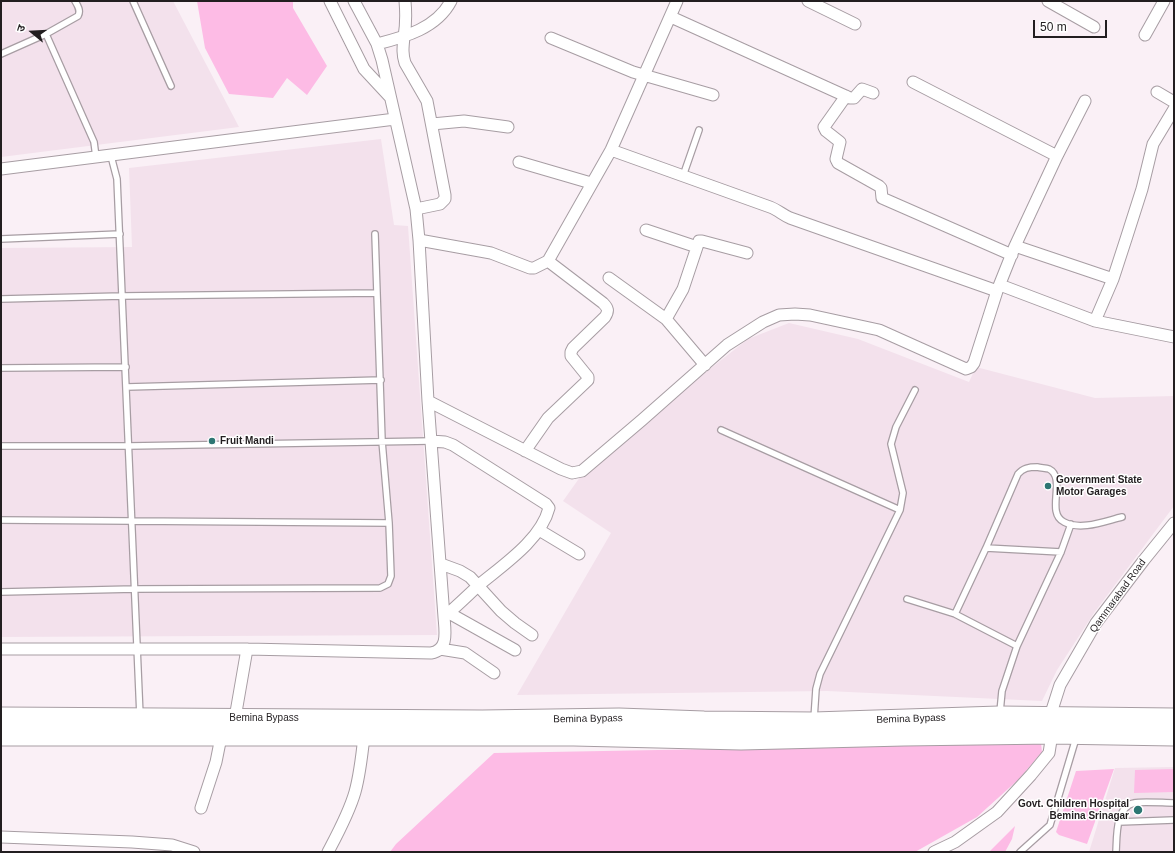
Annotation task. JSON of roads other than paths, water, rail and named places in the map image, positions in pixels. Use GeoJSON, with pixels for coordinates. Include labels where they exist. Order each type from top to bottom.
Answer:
{"type":"FeatureCollection","features":[{"type":"Feature","properties":{"kind":"highway","name":"Bemina Bypass"},"geometry":{"type":"LineString","coordinates":[[1,717],[482,720],[619,718],[704,721],[814,722],[1000,716],[1052,725],[1078,734],[1174,736]]}},
{"type":"Feature","properties":{"kind":"highway","name":"Bemina Bypass"},"geometry":{"type":"LineString","coordinates":[[1,736],[574,736],[741,740],[1174,718]]}},
{"type":"Feature","properties":{"kind":"street"},"geometry":{"type":"LineString","coordinates":[[330,1],[364,69],[391,99]]}},
{"type":"Feature","properties":{"kind":"street"},"geometry":{"type":"LineString","coordinates":[[1,649],[247,649],[431,653],[440,649],[444,643],[447,615],[441,564],[431,441],[416,208],[377,44],[354,1]]}},
{"type":"Feature","properties":{"kind":"street"},"geometry":{"type":"LineString","coordinates":[[405,1],[404,37],[402,50],[405,63],[424,94],[432,124],[444,185],[445,199],[440,204],[416,208]]}},
{"type":"Feature","properties":{"kind":"street"},"geometry":{"type":"LineString","coordinates":[[377,44],[404,37],[434,21],[447,9],[451,1]]}},
{"type":"Feature","properties":{"kind":"street"},"geometry":{"type":"LineString","coordinates":[[419,240],[491,253],[530,268],[534,268],[548,261],[611,150],[678,1]]}},
{"type":"Feature","properties":{"kind":"street"},"geometry":{"type":"LineString","coordinates":[[808,1],[855,24]]}},
{"type":"Feature","properties":{"kind":"street"},"geometry":{"type":"LineString","coordinates":[[1048,1],[1094,27]]}},
{"type":"Feature","properties":{"kind":"street"},"geometry":{"type":"LineString","coordinates":[[1145,35],[1166,1],[1174,4]]}},
{"type":"Feature","properties":{"kind":"street"},"geometry":{"type":"LineString","coordinates":[[671,17],[846,96],[852,98],[862,89],[873,93]]}},
{"type":"Feature","properties":{"kind":"street"},"geometry":{"type":"LineString","coordinates":[[552,38],[633,72],[713,95]]}},
{"type":"Feature","properties":{"kind":"street"},"geometry":{"type":"LineString","coordinates":[[913,82],[1057,156]]}},
{"type":"Feature","properties":{"kind":"street"},"geometry":{"type":"LineString","coordinates":[[1157,92],[1174,102]]}},
{"type":"Feature","properties":{"kind":"street"},"geometry":{"type":"LineString","coordinates":[[846,96],[824,127],[826,131],[840,142],[836,159],[838,163],[879,186],[881,188],[882,198],[1013,251],[1113,279]]}},
{"type":"Feature","properties":{"kind":"street"},"geometry":{"type":"LineString","coordinates":[[428,401],[561,469],[572,473],[582,471],[727,346],[762,322],[779,315],[795,314],[831,319],[879,330],[966,369],[969,368],[974,363],[1013,251],[1057,156],[1085,101]]}},
{"type":"Feature","properties":{"kind":"street"},"geometry":{"type":"LineString","coordinates":[[1095,321],[1113,279],[1142,188],[1153,144],[1174,109]]}},
{"type":"Feature","properties":{"kind":"street"},"geometry":{"type":"LineString","coordinates":[[1,169],[395,120]]}},
{"type":"Feature","properties":{"kind":"street"},"geometry":{"type":"LineString","coordinates":[[432,124],[464,121],[508,127]]}},
{"type":"Feature","properties":{"kind":"street"},"geometry":{"type":"LineString","coordinates":[[611,150],[770,206],[790,218],[1095,321],[1174,337]]}},
{"type":"Feature","properties":{"kind":"street"},"geometry":{"type":"LineString","coordinates":[[519,162],[592,183]]}},
{"type":"Feature","properties":{"kind":"street"},"geometry":{"type":"LineString","coordinates":[[646,230],[697,247]]}},
{"type":"Feature","properties":{"kind":"street"},"geometry":{"type":"LineString","coordinates":[[666,319],[683,289],[699,241],[747,253]]}},
{"type":"Feature","properties":{"kind":"street"},"geometry":{"type":"LineString","coordinates":[[525,451],[548,418],[588,380],[588,377],[572,356],[571,352],[573,348],[605,317],[608,312],[608,308],[603,303],[548,261]]}},
{"type":"Feature","properties":{"kind":"street"},"geometry":{"type":"LineString","coordinates":[[609,278],[666,319],[705,365]]}},
{"type":"Feature","properties":{"kind":"street"},"geometry":{"type":"LineString","coordinates":[[431,441],[445,442],[453,445],[546,504],[549,508],[548,513],[538,530],[509,560],[447,615]]}},
{"type":"Feature","properties":{"kind":"street","name":"Qammarabad Road"},"geometry":{"type":"LineString","coordinates":[[934,852],[955,842],[997,812],[1049,753],[1052,710],[1060,685],[1096,624],[1144,560],[1174,524]]}},
{"type":"Feature","properties":{"kind":"street"},"geometry":{"type":"LineString","coordinates":[[538,530],[579,554]]}},
{"type":"Feature","properties":{"kind":"street"},"geometry":{"type":"LineString","coordinates":[[441,564],[460,571],[470,577],[501,611],[532,636]]}},
{"type":"Feature","properties":{"kind":"street"},"geometry":{"type":"LineString","coordinates":[[447,615],[515,650]]}},
{"type":"Feature","properties":{"kind":"street"},"geometry":{"type":"LineString","coordinates":[[235,718],[247,649]]}},
{"type":"Feature","properties":{"kind":"street"},"geometry":{"type":"LineString","coordinates":[[440,649],[465,653],[494,673]]}},
{"type":"Feature","properties":{"kind":"street"},"geometry":{"type":"LineString","coordinates":[[201,808],[216,762],[221,736]]}},
{"type":"Feature","properties":{"kind":"street"},"geometry":{"type":"LineString","coordinates":[[328,852],[346,815],[354,793],[359,773],[364,736]]}},
{"type":"Feature","properties":{"kind":"street"},"geometry":{"type":"LineString","coordinates":[[1,837],[132,842],[172,846],[194,852]]}},
{"type":"Feature","properties":{"kind":"lane"},"geometry":{"type":"LineString","coordinates":[[1,54],[46,34],[78,16],[80,13],[75,1]]}},
{"type":"Feature","properties":{"kind":"lane"},"geometry":{"type":"LineString","coordinates":[[132,1],[171,86]]}},
{"type":"Feature","properties":{"kind":"lane"},"geometry":{"type":"LineString","coordinates":[[46,34],[94,142],[96,157]]}},
{"type":"Feature","properties":{"kind":"lane"},"geometry":{"type":"LineString","coordinates":[[683,176],[699,130]]}},
{"type":"Feature","properties":{"kind":"lane"},"geometry":{"type":"LineString","coordinates":[[111,156],[117,179],[120,234],[136,589],[140,718]]}},
{"type":"Feature","properties":{"kind":"lane"},"geometry":{"type":"LineString","coordinates":[[1,239],[120,234]]}},
{"type":"Feature","properties":{"kind":"lane"},"geometry":{"type":"LineString","coordinates":[[1,592],[136,589],[380,588],[388,584],[391,576],[382,442],[375,234]]}},
{"type":"Feature","properties":{"kind":"lane"},"geometry":{"type":"LineString","coordinates":[[1,299],[122,296],[377,294]]}},
{"type":"Feature","properties":{"kind":"lane"},"geometry":{"type":"LineString","coordinates":[[1,368],[126,367]]}},
{"type":"Feature","properties":{"kind":"lane"},"geometry":{"type":"LineString","coordinates":[[126,387],[381,380]]}},
{"type":"Feature","properties":{"kind":"lane"},"geometry":{"type":"LineString","coordinates":[[814,722],[816,689],[820,674],[900,510],[903,494],[892,444],[896,427],[915,390]]}},
{"type":"Feature","properties":{"kind":"lane"},"geometry":{"type":"LineString","coordinates":[[721,430],[900,510]]}},
{"type":"Feature","properties":{"kind":"lane"},"geometry":{"type":"LineString","coordinates":[[1,446],[129,446],[431,441]]}},
{"type":"Feature","properties":{"kind":"lane"},"geometry":{"type":"LineString","coordinates":[[955,614],[1021,470],[1030,467],[1049,469],[1054,473],[1057,479],[1056,507],[1058,517],[1063,522],[1087,525],[1122,517]]}},
{"type":"Feature","properties":{"kind":"lane"},"geometry":{"type":"LineString","coordinates":[[1,520],[388,523]]}},
{"type":"Feature","properties":{"kind":"lane"},"geometry":{"type":"LineString","coordinates":[[1000,716],[1002,691],[1016,646],[1061,552],[1071,524]]}},
{"type":"Feature","properties":{"kind":"lane"},"geometry":{"type":"LineString","coordinates":[[986,548],[1061,552]]}},
{"type":"Feature","properties":{"kind":"lane"},"geometry":{"type":"LineString","coordinates":[[907,599],[955,614],[1016,646]]}},
{"type":"Feature","properties":{"kind":"lane"},"geometry":{"type":"LineString","coordinates":[[1020,852],[1050,825],[1078,734]]}},
{"type":"Feature","properties":{"kind":"lane"},"geometry":{"type":"LineString","coordinates":[[1116,852],[1118,822],[1125,808],[1133,803],[1174,802]]}},
{"type":"Feature","properties":{"kind":"lane"},"geometry":{"type":"LineString","coordinates":[[1118,822],[1174,820]]}},
{"type":"Feature","properties":{"kind":"place","name":"Fruit Mandi"},"geometry":{"type":"Point","coordinates":[212,441]}},
{"type":"Feature","properties":{"kind":"place","name":"Government State Motor Garages"},"geometry":{"type":"Point","coordinates":[1048,486]}},
{"type":"Feature","properties":{"kind":"place","name":"Govt. Children Hospital Bemina Srinagar"},"geometry":{"type":"Point","coordinates":[1138,810]}}]}
